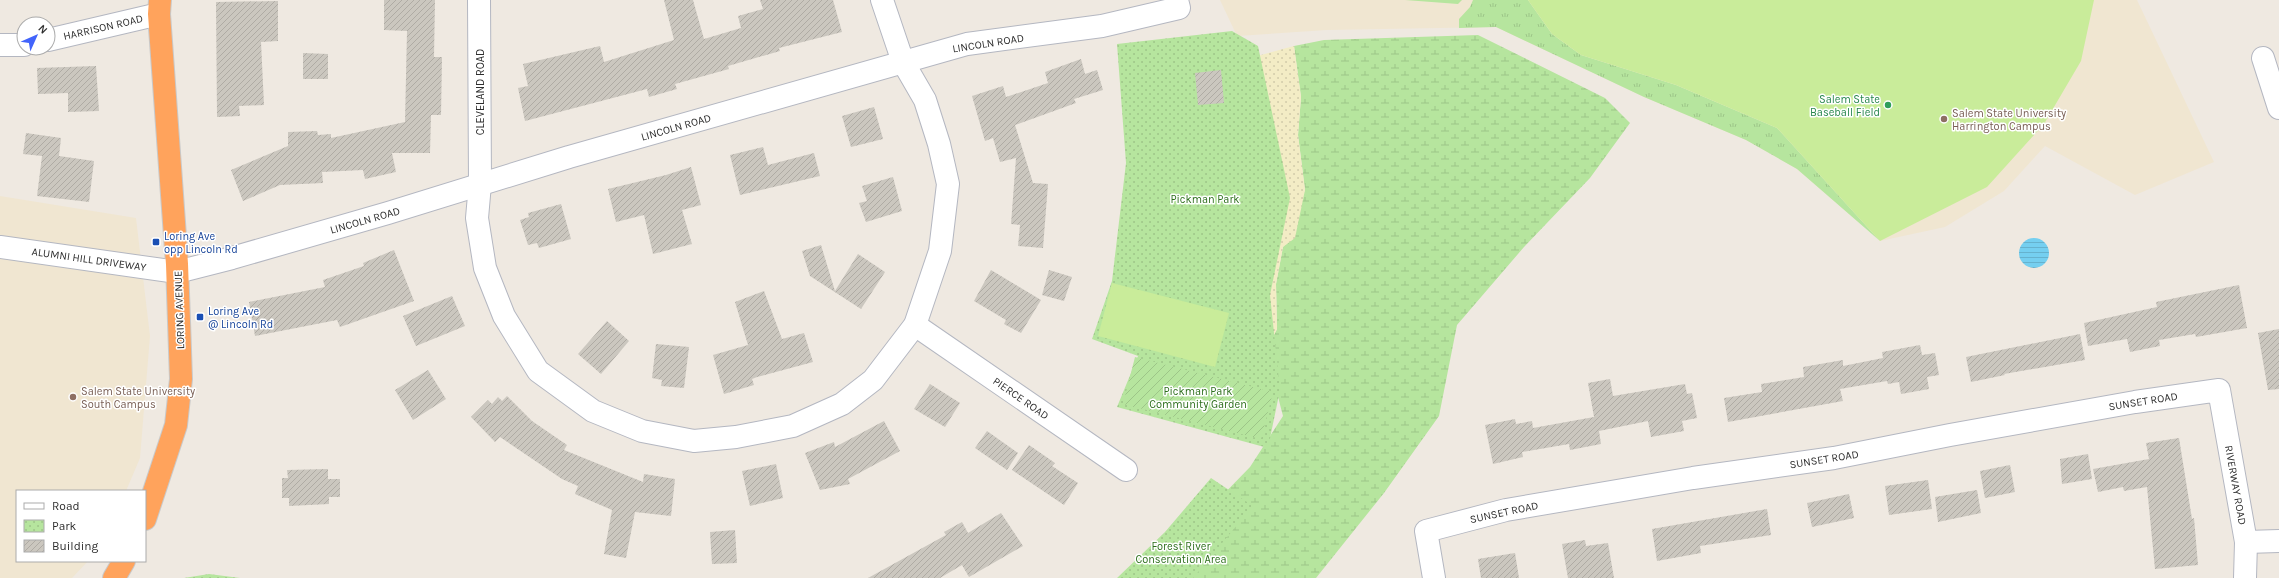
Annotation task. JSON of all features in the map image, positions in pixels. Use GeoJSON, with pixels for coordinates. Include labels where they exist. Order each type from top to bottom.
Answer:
{"type":"FeatureCollection","features":[{"type":"Feature","properties":{"kind":"highway","name":"LORING AVENUE"},"geometry":{"type":"LineString","coordinates":[[146,516],[176,425],[181,379],[177,272],[159,7]]}},
{"type":"Feature","properties":{"kind":"highway"},"geometry":{"type":"LineString","coordinates":[[114,578],[123,562]]}},
{"type":"Feature","properties":{"kind":"street","name":"CLEVELAND ROAD"},"geometry":{"type":"LineString","coordinates":[[479,0],[480,184],[477,218],[485,268],[504,316],[538,371],[593,412],[642,431],[694,441],[736,437],[792,426],[842,404],[873,380],[915,325],[940,251],[948,184],[939,144],[925,100],[904,62],[882,0]]}},
{"type":"Feature","properties":{"kind":"street","name":"LINCOLN ROAD"},"geometry":{"type":"LineString","coordinates":[[177,272],[232,258],[480,184],[967,44],[1102,26],[1178,4]]}},
{"type":"Feature","properties":{"kind":"street","name":"HARRISON ROAD"},"geometry":{"type":"LineString","coordinates":[[56,38],[159,7]]}},
{"type":"Feature","properties":{"kind":"street"},"geometry":{"type":"LineString","coordinates":[[0,45],[16,45]]}},
{"type":"Feature","properties":{"kind":"street"},"geometry":{"type":"LineString","coordinates":[[2263,58],[2279,108]]}},
{"type":"Feature","properties":{"kind":"street","name":"ALUMNI HILL DRIVEWAY"},"geometry":{"type":"LineString","coordinates":[[0,247],[177,272]]}},
{"type":"Feature","properties":{"kind":"street","name":"PIERCE ROAD"},"geometry":{"type":"LineString","coordinates":[[915,325],[1126,470]]}},
{"type":"Feature","properties":{"kind":"street","name":"SUNSET ROAD"},"geometry":{"type":"LineString","coordinates":[[1434,578],[1426,531],[1506,510],[1693,478],[1834,458],[1950,435],[2136,402],[2219,390],[2219,393]]}},
{"type":"Feature","properties":{"kind":"street","name":"RIVERWAY ROAD"},"geometry":{"type":"LineString","coordinates":[[2219,393],[2246,542],[2245,578]]}},
{"type":"Feature","properties":{"kind":"street"},"geometry":{"type":"LineString","coordinates":[[2246,542],[2279,541]]}},
{"type":"Feature","properties":{"kind":"shaded area","name":"Salem State Baseball Field"},"geometry":{"type":"Polygon","coordinates":[[[1220,0],[2137,0],[2214,162],[2135,195],[2045,146],[2004,191],[1945,227],[1880,241],[1797,169],[1746,140],[1644,97],[1496,27],[1327,30],[1237,36],[1220,0]]]}},
{"type":"Feature","properties":{"kind":"shaded area","name":"Salem State University South Campus"},"geometry":{"type":"Polygon","coordinates":[[[0,196],[136,218],[150,336],[140,458],[126,490],[16,490],[16,562],[87,562],[72,578],[0,578],[0,196]]]}},
{"type":"Feature","properties":{"kind":"green space"},"geometry":{"type":"Polygon","coordinates":[[[1405,0],[1462,0],[1458,4],[1405,0]]]}},
{"type":"Feature","properties":{"kind":"green space"},"geometry":{"type":"Polygon","coordinates":[[[1473,0],[1528,0],[1552,34],[1581,55],[1676,85],[1777,128],[1880,241],[1797,169],[1746,140],[1644,97],[1496,27],[1459,28],[1459,19],[1470,7],[1473,0]]]}},
{"type":"Feature","properties":{"kind":"green space","name":"Salem State Baseball Field"},"geometry":{"type":"Polygon","coordinates":[[[1528,0],[2094,0],[2081,61],[2044,124],[1987,187],[1880,241],[1777,128],[1676,85],[1581,55],[1552,34],[1528,0]]]}},
{"type":"Feature","properties":{"kind":"green space","name":"Pickman Park"},"geometry":{"type":"Polygon","coordinates":[[[1232,31],[1258,46],[1290,198],[1270,295],[1280,390],[1268,448],[1117,407],[1138,356],[1092,339],[1112,281],[1126,163],[1117,44],[1232,31]]]}},
{"type":"Feature","properties":{"kind":"green space"},"geometry":{"type":"Polygon","coordinates":[[[1478,35],[1605,98],[1630,123],[1590,178],[1524,247],[1457,325],[1439,416],[1384,493],[1316,578],[1142,578],[1250,467],[1283,416],[1266,351],[1277,329],[1276,284],[1283,247],[1305,190],[1298,135],[1301,97],[1294,46],[1324,40],[1478,35]]]}},
{"type":"Feature","properties":{"kind":"green space"},"geometry":{"type":"Polygon","coordinates":[[[1112,283],[1229,313],[1215,367],[1098,336],[1112,283]]]}},
{"type":"Feature","properties":{"kind":"green space","name":"Pickman Park Community Garden"},"geometry":{"type":"Polygon","coordinates":[[[1135,357],[1273,392],[1261,439],[1123,404],[1135,357]]]}},
{"type":"Feature","properties":{"kind":"green space","name":"Forest River Conservation Area"},"geometry":{"type":"Polygon","coordinates":[[[1211,478],[1253,506],[1193,578],[1117,578],[1165,532],[1211,478]]]}},
{"type":"Feature","properties":{"kind":"green space"},"geometry":{"type":"Polygon","coordinates":[[[209,574],[240,578],[184,578],[209,574]]]}},
{"type":"Feature","properties":{"kind":"sand"},"geometry":{"type":"Polygon","coordinates":[[[1294,46],[1301,97],[1298,135],[1305,190],[1295,238],[1283,247],[1276,284],[1277,329],[1266,351],[1246,59],[1294,46]]]}},
{"type":"Feature","properties":{"kind":"water"},"geometry":{"type":"Polygon","coordinates":[[[2034,238],[2045,242],[2049,253],[2045,264],[2034,268],[2023,264],[2019,253],[2023,242],[2034,238]]]}},
{"type":"Feature","properties":{"kind":"building"},"geometry":{"type":"Polygon","coordinates":[[[384,0],[435,0],[434,57],[442,57],[441,115],[431,115],[430,153],[392,153],[396,172],[365,179],[363,170],[322,172],[323,183],[280,185],[243,201],[231,170],[288,146],[288,132],[317,131],[318,135],[331,134],[331,138],[405,122],[407,31],[384,30],[384,0]]]}},
{"type":"Feature","properties":{"kind":"building"},"geometry":{"type":"Polygon","coordinates":[[[664,0],[693,0],[704,39],[741,28],[738,16],[763,9],[760,0],[833,0],[842,32],[779,48],[780,51],[728,66],[729,69],[675,84],[677,89],[649,97],[647,89],[525,121],[518,88],[528,86],[523,64],[600,46],[604,62],[674,40],[664,0]]]}},
{"type":"Feature","properties":{"kind":"building"},"geometry":{"type":"Polygon","coordinates":[[[278,1],[278,41],[261,42],[264,105],[239,106],[240,116],[217,117],[216,2],[278,1]]]}},
{"type":"Feature","properties":{"kind":"building"},"geometry":{"type":"Polygon","coordinates":[[[303,53],[328,54],[328,79],[303,79],[303,53]]]}},
{"type":"Feature","properties":{"kind":"building"},"geometry":{"type":"Polygon","coordinates":[[[1081,59],[1085,74],[1097,70],[1103,90],[1074,99],[1076,103],[1015,125],[1033,183],[1048,184],[1043,248],[1018,246],[1020,225],[1011,224],[1016,158],[1000,162],[993,138],[985,141],[972,96],[1003,86],[1006,97],[1048,83],[1045,72],[1081,59]]]}},
{"type":"Feature","properties":{"kind":"building"},"geometry":{"type":"Polygon","coordinates":[[[96,66],[99,111],[68,112],[68,93],[38,94],[37,68],[96,66]]]}},
{"type":"Feature","properties":{"kind":"building"},"geometry":{"type":"Polygon","coordinates":[[[1221,70],[1224,103],[1198,105],[1195,73],[1221,70]]]}},
{"type":"Feature","properties":{"kind":"building"},"geometry":{"type":"Polygon","coordinates":[[[874,107],[883,139],[851,147],[842,116],[874,107]]]}},
{"type":"Feature","properties":{"kind":"building"},"geometry":{"type":"Polygon","coordinates":[[[26,133],[61,138],[59,156],[94,161],[89,202],[37,196],[42,156],[23,154],[26,133]]]}},
{"type":"Feature","properties":{"kind":"building"},"geometry":{"type":"Polygon","coordinates":[[[763,147],[768,165],[814,153],[820,176],[740,195],[730,155],[763,147]]]}},
{"type":"Feature","properties":{"kind":"building"},"geometry":{"type":"Polygon","coordinates":[[[691,167],[701,205],[682,210],[692,244],[653,254],[644,215],[616,222],[608,189],[666,175],[691,167]]]}},
{"type":"Feature","properties":{"kind":"building"},"geometry":{"type":"Polygon","coordinates":[[[893,177],[902,211],[866,222],[859,203],[867,201],[862,186],[893,177]]]}},
{"type":"Feature","properties":{"kind":"building"},"geometry":{"type":"Polygon","coordinates":[[[561,204],[571,239],[539,248],[537,243],[528,245],[520,220],[529,217],[528,213],[561,204]]]}},
{"type":"Feature","properties":{"kind":"building"},"geometry":{"type":"Polygon","coordinates":[[[821,245],[835,291],[858,254],[885,272],[861,309],[810,276],[802,251],[821,245]]]}},
{"type":"Feature","properties":{"kind":"building"},"geometry":{"type":"Polygon","coordinates":[[[394,250],[414,301],[340,327],[337,320],[255,336],[249,302],[325,287],[323,280],[364,266],[363,263],[394,250]]]}},
{"type":"Feature","properties":{"kind":"building"},"geometry":{"type":"Polygon","coordinates":[[[991,270],[1041,300],[1021,333],[1004,324],[1006,320],[974,301],[991,270]]]}},
{"type":"Feature","properties":{"kind":"building"},"geometry":{"type":"Polygon","coordinates":[[[1049,270],[1072,277],[1064,301],[1042,295],[1049,270]]]}},
{"type":"Feature","properties":{"kind":"building"},"geometry":{"type":"Polygon","coordinates":[[[2239,285],[2247,328],[2196,337],[2195,334],[2159,340],[2160,346],[2130,352],[2127,339],[2088,346],[2084,323],[2157,307],[2156,302],[2239,285]]]}},
{"type":"Feature","properties":{"kind":"building"},"geometry":{"type":"Polygon","coordinates":[[[764,291],[782,339],[804,333],[813,362],[757,377],[752,379],[754,385],[724,394],[713,355],[748,345],[735,302],[764,291]]]}},
{"type":"Feature","properties":{"kind":"building"},"geometry":{"type":"Polygon","coordinates":[[[452,296],[465,326],[416,346],[403,316],[452,296]]]}},
{"type":"Feature","properties":{"kind":"building"},"geometry":{"type":"Polygon","coordinates":[[[607,321],[629,341],[601,374],[578,354],[607,321]]]}},
{"type":"Feature","properties":{"kind":"building"},"geometry":{"type":"Polygon","coordinates":[[[2279,329],[2279,389],[2268,390],[2258,333],[2279,329]]]}},
{"type":"Feature","properties":{"kind":"building"},"geometry":{"type":"Polygon","coordinates":[[[2080,334],[2085,360],[2004,374],[2005,375],[1971,382],[1966,357],[2080,334]]]}},
{"type":"Feature","properties":{"kind":"building"},"geometry":{"type":"Polygon","coordinates":[[[656,344],[689,347],[684,388],[661,386],[662,380],[652,378],[656,344]]]}},
{"type":"Feature","properties":{"kind":"building"},"geometry":{"type":"Polygon","coordinates":[[[1920,345],[1922,355],[1935,353],[1939,375],[1927,377],[1929,389],[1901,394],[1899,382],[1888,384],[1887,381],[1840,389],[1843,401],[1728,422],[1724,398],[1762,392],[1761,384],[1804,377],[1803,367],[1843,360],[1843,366],[1883,358],[1882,352],[1920,345]]]}},
{"type":"Feature","properties":{"kind":"building"},"geometry":{"type":"Polygon","coordinates":[[[428,370],[446,399],[413,420],[395,390],[428,370]]]}},
{"type":"Feature","properties":{"kind":"building"},"geometry":{"type":"Polygon","coordinates":[[[1610,379],[1613,396],[1685,384],[1687,394],[1692,393],[1697,418],[1682,421],[1684,431],[1651,437],[1648,421],[1599,431],[1601,444],[1570,450],[1569,444],[1522,452],[1523,457],[1493,464],[1485,425],[1515,419],[1516,424],[1532,421],[1533,428],[1594,417],[1588,383],[1610,379]]]}},
{"type":"Feature","properties":{"kind":"building"},"geometry":{"type":"Polygon","coordinates":[[[930,384],[960,403],[945,427],[914,409],[930,384]]]}},
{"type":"Feature","properties":{"kind":"building"},"geometry":{"type":"Polygon","coordinates":[[[507,396],[532,421],[567,445],[564,450],[643,482],[644,474],[675,479],[671,516],[635,512],[626,558],[604,554],[612,510],[575,494],[578,486],[562,479],[500,437],[495,442],[471,417],[488,400],[492,404],[498,397],[502,401],[507,396]]]}},
{"type":"Feature","properties":{"kind":"building"},"geometry":{"type":"Polygon","coordinates":[[[884,421],[900,451],[848,479],[850,484],[820,490],[805,453],[834,442],[835,447],[884,421]]]}},
{"type":"Feature","properties":{"kind":"building"},"geometry":{"type":"Polygon","coordinates":[[[987,431],[1018,453],[1007,470],[975,448],[987,431]]]}},
{"type":"Feature","properties":{"kind":"building"},"geometry":{"type":"Polygon","coordinates":[[[2179,438],[2192,519],[2194,518],[2198,565],[2155,569],[2147,487],[2124,491],[2123,487],[2098,492],[2093,469],[2149,459],[2146,443],[2179,438]]]}},
{"type":"Feature","properties":{"kind":"building"},"geometry":{"type":"Polygon","coordinates":[[[1029,445],[1055,463],[1052,466],[1078,483],[1064,505],[1012,470],[1029,445]]]}},
{"type":"Feature","properties":{"kind":"building"},"geometry":{"type":"Polygon","coordinates":[[[2088,454],[2092,479],[2062,484],[2060,459],[2088,454]]]}},
{"type":"Feature","properties":{"kind":"building"},"geometry":{"type":"Polygon","coordinates":[[[776,464],[783,498],[750,506],[742,471],[776,464]]]}},
{"type":"Feature","properties":{"kind":"building"},"geometry":{"type":"Polygon","coordinates":[[[2010,465],[2015,492],[1985,498],[1980,471],[2010,465]]]}},
{"type":"Feature","properties":{"kind":"building"},"geometry":{"type":"Polygon","coordinates":[[[328,469],[328,479],[340,479],[340,497],[329,497],[329,504],[289,506],[289,498],[282,498],[282,478],[288,478],[287,470],[328,469]]]}},
{"type":"Feature","properties":{"kind":"building"},"geometry":{"type":"Polygon","coordinates":[[[1928,480],[1932,509],[1889,515],[1885,486],[1928,480]]]}},
{"type":"Feature","properties":{"kind":"building"},"geometry":{"type":"Polygon","coordinates":[[[1977,490],[1981,513],[1938,522],[1935,497],[1977,490]]]}},
{"type":"Feature","properties":{"kind":"building"},"geometry":{"type":"Polygon","coordinates":[[[1849,494],[1854,518],[1812,527],[1807,503],[1849,494]]]}},
{"type":"Feature","properties":{"kind":"building"},"geometry":{"type":"Polygon","coordinates":[[[1767,509],[1771,535],[1700,546],[1701,553],[1657,561],[1652,529],[1767,509]]]}},
{"type":"Feature","properties":{"kind":"building"},"geometry":{"type":"Polygon","coordinates":[[[1001,513],[1023,546],[969,577],[962,565],[940,578],[868,578],[946,535],[944,532],[962,522],[968,533],[1001,513]]]}},
{"type":"Feature","properties":{"kind":"building"},"geometry":{"type":"Polygon","coordinates":[[[735,530],[737,563],[712,564],[710,532],[735,530]]]}},
{"type":"Feature","properties":{"kind":"building"},"geometry":{"type":"Polygon","coordinates":[[[1585,540],[1586,546],[1608,543],[1614,578],[1568,578],[1562,544],[1585,540]]]}},
{"type":"Feature","properties":{"kind":"building"},"geometry":{"type":"Polygon","coordinates":[[[1515,553],[1519,578],[1481,578],[1478,559],[1515,553]]]}},
{"type":"Feature","properties":{"kind":"place","name":"Salem State Baseball Field"},"geometry":{"type":"Point","coordinates":[1888,105]}},
{"type":"Feature","properties":{"kind":"place","name":"Salem State University Harrington Campus"},"geometry":{"type":"Point","coordinates":[1944,119]}},
{"type":"Feature","properties":{"kind":"place","name":"Loring Ave opp Lincoln Rd"},"geometry":{"type":"Point","coordinates":[156,242]}},
{"type":"Feature","properties":{"kind":"place","name":"Loring Ave @ Lincoln Rd"},"geometry":{"type":"Point","coordinates":[200,317]}},
{"type":"Feature","properties":{"kind":"place","name":"Salem State University South Campus"},"geometry":{"type":"Point","coordinates":[73,397]}}]}
